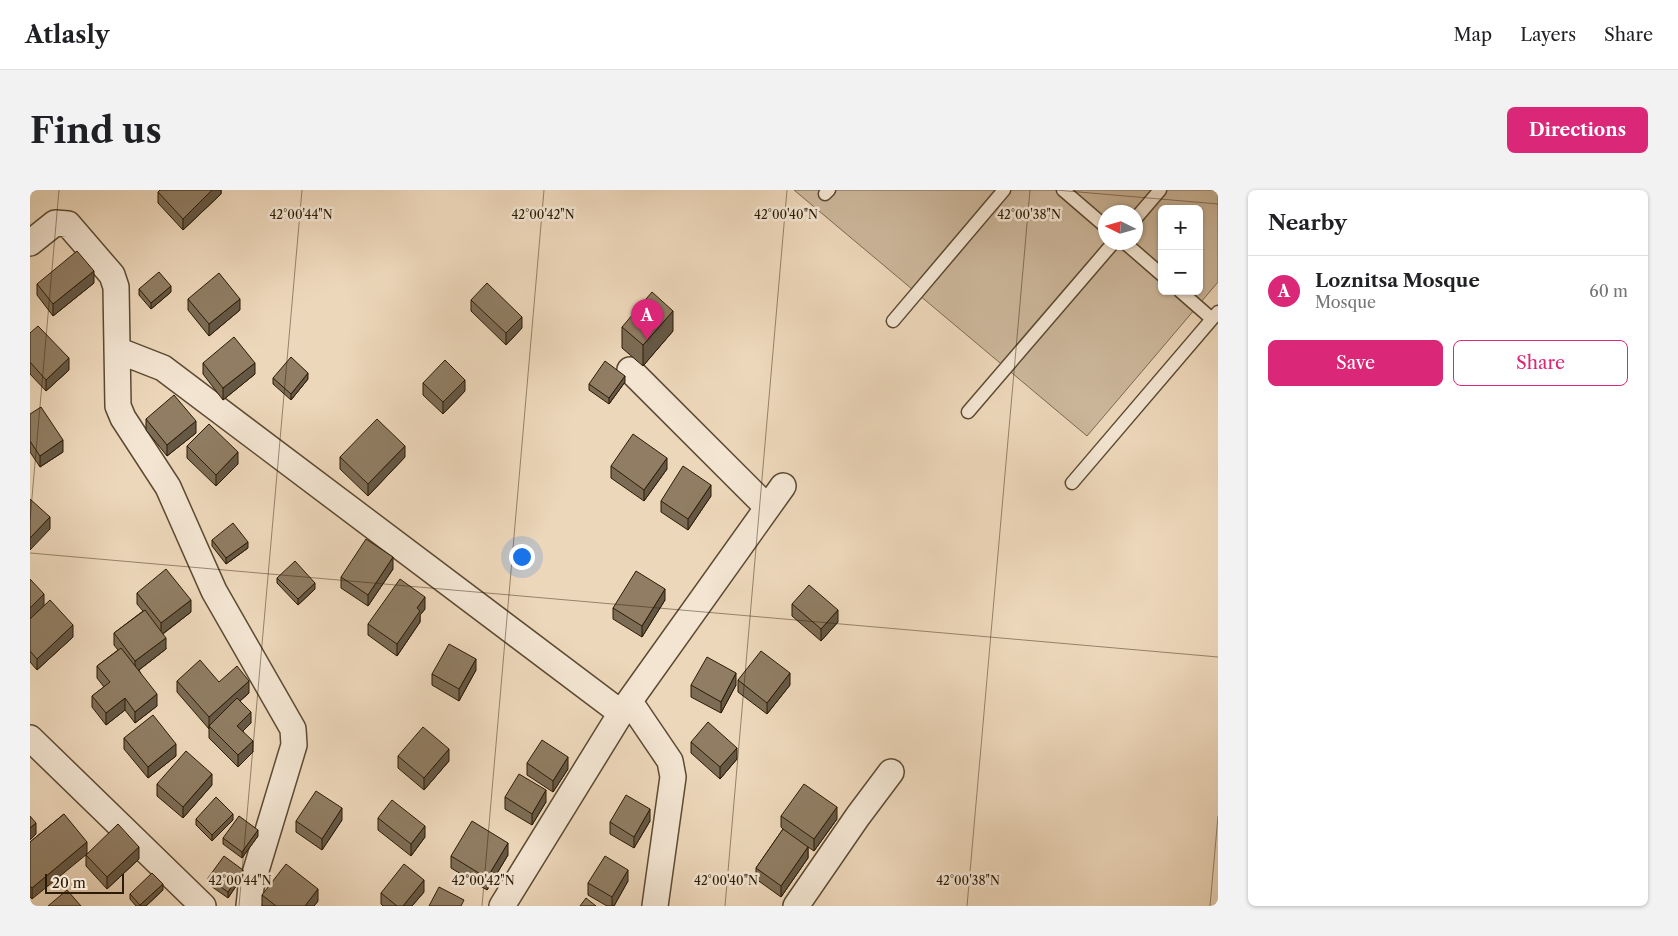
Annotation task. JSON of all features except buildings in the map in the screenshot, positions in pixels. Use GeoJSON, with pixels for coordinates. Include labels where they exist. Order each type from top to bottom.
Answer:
{"type":"FeatureCollection","features":[{"type":"Feature","properties":{"kind":"street"},"geometry":{"type":"LineString","coordinates":[[30,243],[55,223],[68,224],[112,275],[116,287],[118,406],[123,418],[168,487],[214,591],[293,729],[294,745],[251,887],[249,906]]}},
{"type":"Feature","properties":{"kind":"street"},"geometry":{"type":"LineString","coordinates":[[117,350],[163,368],[625,708],[670,761],[672,777],[655,906]]}},
{"type":"Feature","properties":{"kind":"street"},"geometry":{"type":"LineString","coordinates":[[630,370],[767,507]]}},
{"type":"Feature","properties":{"kind":"street"},"geometry":{"type":"LineString","coordinates":[[502,906],[625,708],[783,486]]}},
{"type":"Feature","properties":{"kind":"street"},"geometry":{"type":"LineString","coordinates":[[30,738],[203,906]]}},
{"type":"Feature","properties":{"kind":"street"},"geometry":{"type":"LineString","coordinates":[[796,906],[891,772]]}},
{"type":"Feature","properties":{"kind":"lane"},"geometry":{"type":"LineString","coordinates":[[893,321],[1004,190]]}},
{"type":"Feature","properties":{"kind":"lane"},"geometry":{"type":"LineString","coordinates":[[1062,190],[1098,220]]}},
{"type":"Feature","properties":{"kind":"lane"},"geometry":{"type":"LineString","coordinates":[[1143,210],[1160,190]]}},
{"type":"Feature","properties":{"kind":"lane"},"geometry":{"type":"LineString","coordinates":[[968,412],[1107,250]]}},
{"type":"Feature","properties":{"kind":"lane"},"geometry":{"type":"LineString","coordinates":[[1133,250],[1158,272]]}},
{"type":"Feature","properties":{"kind":"lane"},"geometry":{"type":"LineString","coordinates":[[1072,482],[1215,315],[1186,295]]}},
{"type":"Feature","properties":{"kind":"shaded area"},"geometry":{"type":"Polygon","coordinates":[[[794,190],[1218,190],[1218,282],[1087,436],[794,190]]]}},
{"type":"Feature","properties":{"kind":"place","name":"Loznitsa Mosque"},"geometry":{"type":"Point","coordinates":[647,340]}}]}
